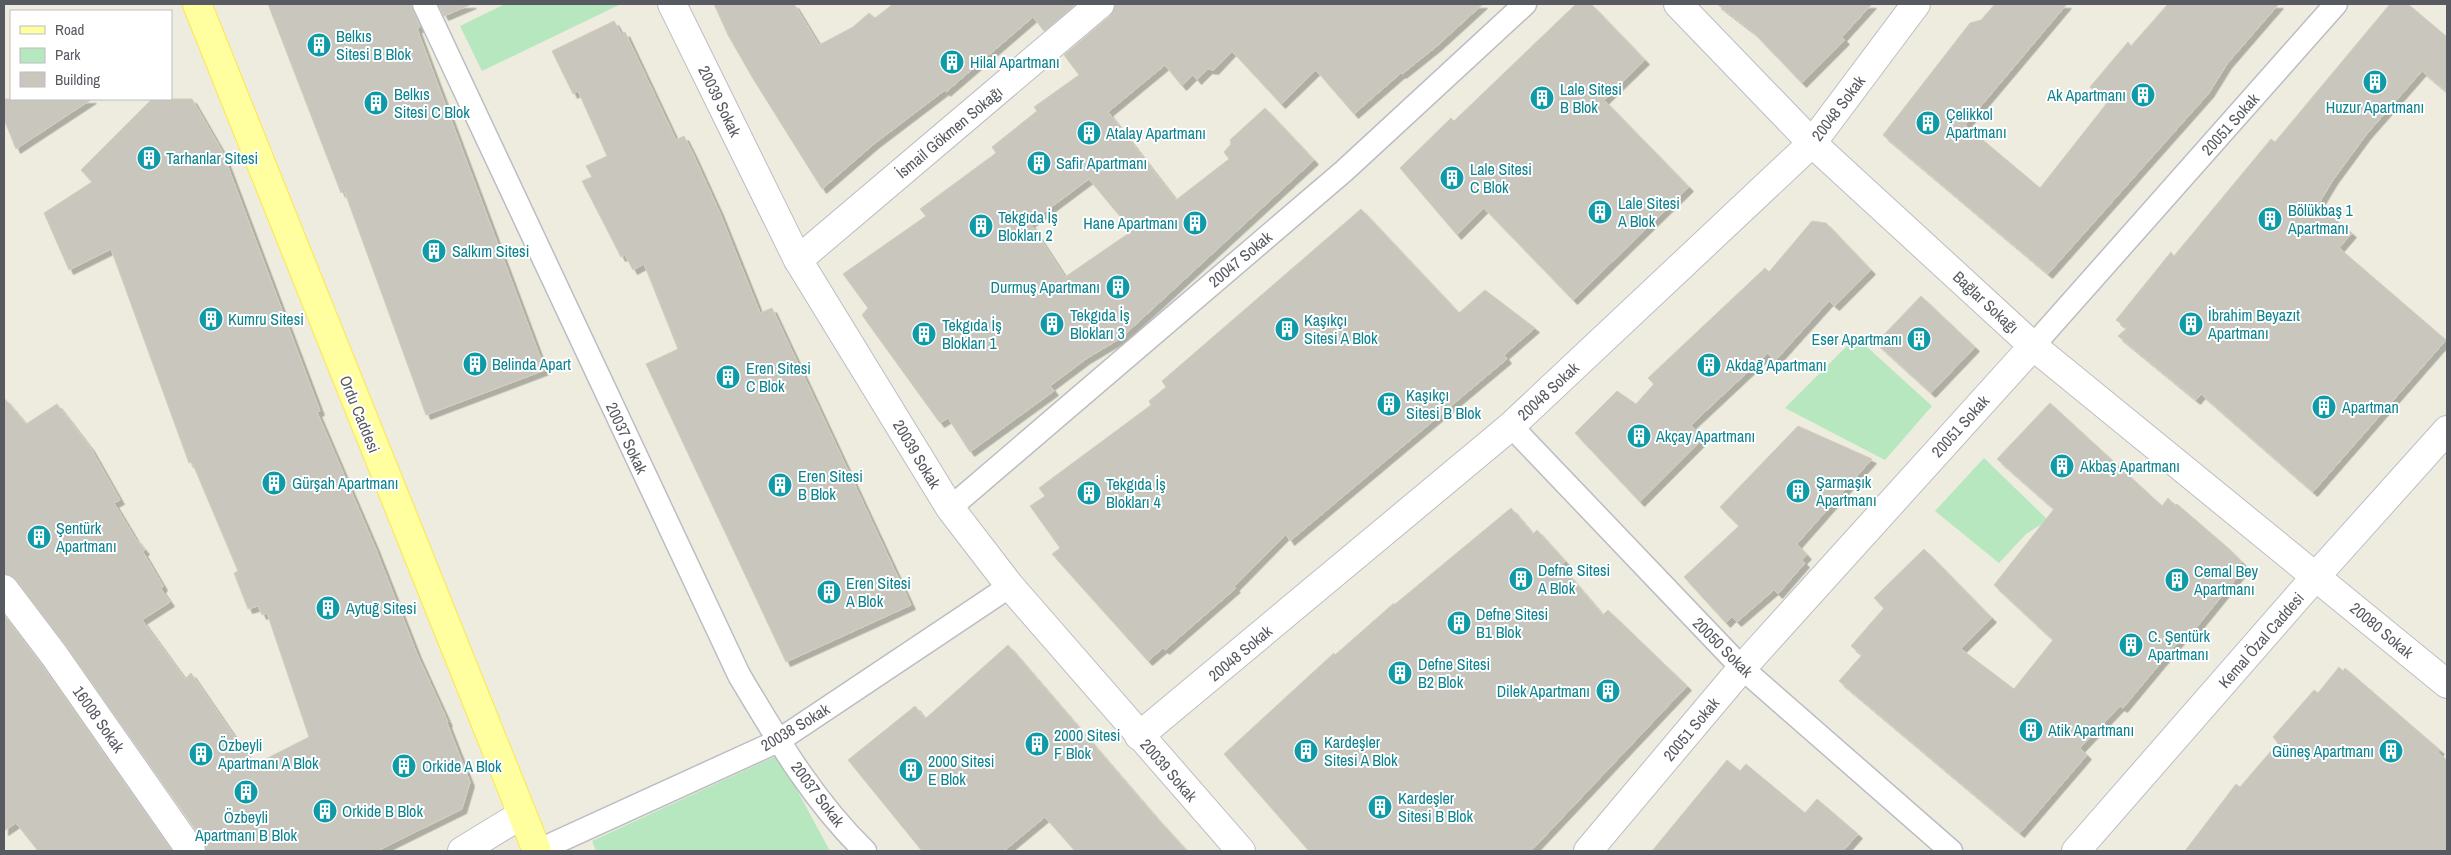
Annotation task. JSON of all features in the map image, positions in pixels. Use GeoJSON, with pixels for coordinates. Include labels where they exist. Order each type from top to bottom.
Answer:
{"type":"FeatureCollection","features":[{"type":"Feature","properties":{"kind":"main road","name":"Ordu Caddesi"},"geometry":{"type":"LineString","coordinates":[[197,4],[520,815],[537,851]]}},
{"type":"Feature","properties":{"kind":"street","name":"20039 Sokak"},"geometry":{"type":"LineString","coordinates":[[672,4],[798,260],[950,508],[1010,586],[1241,851]]}},
{"type":"Feature","properties":{"kind":"street","name":"İsmail Gökmen Sokağı"},"geometry":{"type":"LineString","coordinates":[[798,260],[1100,4]]}},
{"type":"Feature","properties":{"kind":"street","name":"Bağlar Sokağı"},"geometry":{"type":"LineString","coordinates":[[1678,4],[1812,143],[2033,346],[2316,575]]}},
{"type":"Feature","properties":{"kind":"street","name":"20048 Sokak"},"geometry":{"type":"LineString","coordinates":[[1139,736],[1511,426],[1812,143],[1916,4]]}},
{"type":"Feature","properties":{"kind":"street","name":"20051 Sokak"},"geometry":{"type":"LineString","coordinates":[[1588,851],[1742,668],[2033,346]]}},
{"type":"Feature","properties":{"kind":"street","name":"Kemal Özal Caddesi"},"geometry":{"type":"LineString","coordinates":[[2076,851],[2316,575],[2447,430]]}},
{"type":"Feature","properties":{"kind":"street","name":"20080 Sokak"},"geometry":{"type":"LineString","coordinates":[[2316,575],[2447,684]]}},
{"type":"Feature","properties":{"kind":"street","name":"16008 Sokak"},"geometry":{"type":"LineString","coordinates":[[6,598],[54,655],[191,851]]}},
{"type":"Feature","properties":{"kind":"street"},"geometry":{"type":"LineString","coordinates":[[462,851],[520,815]]}},
{"type":"Feature","properties":{"kind":"lane","name":"20037 Sokak"},"geometry":{"type":"LineString","coordinates":[[424,4],[739,676],[778,740],[813,790],[865,851]]}},
{"type":"Feature","properties":{"kind":"lane","name":"20047 Sokak"},"geometry":{"type":"LineString","coordinates":[[950,508],[1344,171],[1525,4]]}},
{"type":"Feature","properties":{"kind":"lane","name":"20051 Sokak"},"geometry":{"type":"LineString","coordinates":[[2033,346],[2336,4]]}},
{"type":"Feature","properties":{"kind":"lane","name":"20050 Sokak"},"geometry":{"type":"LineString","coordinates":[[1511,426],[1742,668],[1951,851]]}},
{"type":"Feature","properties":{"kind":"lane","name":"20038 Sokak"},"geometry":{"type":"LineString","coordinates":[[537,851],[778,740],[1010,586]]}},
{"type":"Feature","properties":{"kind":"green space"},"geometry":{"type":"Polygon","coordinates":[[[505,4],[621,4],[482,71],[460,26],[505,4]]]}},
{"type":"Feature","properties":{"kind":"green space"},"geometry":{"type":"Polygon","coordinates":[[[1856,337],[1932,406],[1885,460],[1785,408],[1856,337]]]}},
{"type":"Feature","properties":{"kind":"green space"},"geometry":{"type":"Polygon","coordinates":[[[1984,458],[2048,520],[2026,534],[1999,563],[1935,511],[1984,458]]]}},
{"type":"Feature","properties":{"kind":"green space"},"geometry":{"type":"Polygon","coordinates":[[[778,755],[830,851],[596,851],[592,841],[778,755]]]}},
{"type":"Feature","properties":{"kind":"building"},"geometry":{"type":"Polygon","coordinates":[[[268,4],[411,4],[420,27],[417,29],[545,370],[426,415],[344,190],[341,193],[268,4]]]}},
{"type":"Feature","properties":{"kind":"building"},"geometry":{"type":"Polygon","coordinates":[[[438,4],[472,4],[444,16],[438,4]]]}},
{"type":"Feature","properties":{"kind":"building"},"geometry":{"type":"Polygon","coordinates":[[[714,4],[794,4],[819,45],[853,27],[869,13],[875,18],[893,4],[1076,4],[1044,31],[1033,17],[946,92],[945,90],[874,144],[822,189],[752,77],[728,35],[714,4]]]}},
{"type":"Feature","properties":{"kind":"building"},"geometry":{"type":"Polygon","coordinates":[[[1115,4],[1483,4],[1437,46],[1401,73],[1354,114],[1316,70],[1281,104],[1232,51],[1214,70],[1208,69],[1197,80],[1193,75],[1182,86],[1165,65],[1108,112],[1176,200],[1229,159],[1224,152],[1231,144],[1230,140],[1265,108],[1314,160],[1121,338],[1086,359],[1050,386],[1054,391],[970,452],[948,418],[940,423],[862,315],[868,308],[843,274],[926,216],[920,209],[996,153],[992,147],[1037,111],[1034,107],[1079,75],[1064,55],[1110,16],[1115,4]],[[1089,179],[1030,223],[1065,277],[1132,231],[1089,179]]]}},
{"type":"Feature","properties":{"kind":"building"},"geometry":{"type":"Polygon","coordinates":[[[1576,4],[1591,4],[1645,60],[1604,100],[1689,187],[1573,300],[1484,208],[1457,235],[1400,168],[1451,118],[1454,121],[1576,4]]]}},
{"type":"Feature","properties":{"kind":"building"},"geometry":{"type":"Polygon","coordinates":[[[1717,4],[1872,4],[1842,37],[1845,40],[1802,83],[1753,32],[1717,4]]]}},
{"type":"Feature","properties":{"kind":"building"},"geometry":{"type":"Polygon","coordinates":[[[1995,4],[2067,4],[1965,125],[2040,188],[2107,103],[2090,87],[2128,42],[2131,46],[2168,4],[2279,4],[2227,64],[2209,93],[2048,274],[1883,135],[1970,23],[1981,20],[1995,4]]]}},
{"type":"Feature","properties":{"kind":"building"},"geometry":{"type":"Polygon","coordinates":[[[2390,4],[2408,4],[2447,37],[2447,92],[2422,71],[2366,135],[2333,180],[2318,205],[2352,233],[2339,248],[2446,340],[2313,492],[2201,394],[2196,400],[2118,336],[2127,328],[2116,320],[2171,252],[2174,256],[2271,139],[2275,142],[2390,4]]]}},
{"type":"Feature","properties":{"kind":"building"},"geometry":{"type":"Polygon","coordinates":[[[614,21],[622,35],[625,32],[676,140],[684,136],[693,154],[719,211],[760,313],[772,308],[911,605],[786,662],[646,364],[678,349],[644,264],[633,270],[625,255],[621,257],[582,181],[592,177],[586,166],[607,156],[578,91],[573,94],[552,51],[614,21]]]}},
{"type":"Feature","properties":{"kind":"building"},"geometry":{"type":"Polygon","coordinates":[[[4,99],[90,100],[16,149],[4,119],[4,99]]]}},
{"type":"Feature","properties":{"kind":"building"},"geometry":{"type":"Polygon","coordinates":[[[192,99],[222,151],[320,411],[317,412],[375,547],[417,654],[448,722],[470,782],[462,809],[377,851],[206,851],[204,842],[66,646],[16,580],[10,575],[4,574],[4,398],[26,424],[57,404],[90,447],[120,500],[114,503],[135,538],[145,550],[143,552],[163,586],[161,589],[170,602],[142,620],[185,679],[191,673],[254,765],[309,737],[267,613],[262,615],[258,606],[248,609],[234,573],[238,571],[192,462],[189,463],[111,249],[69,270],[44,213],[92,182],[81,170],[151,100],[192,99]]]}},
{"type":"Feature","properties":{"kind":"building"},"geometry":{"type":"Polygon","coordinates":[[[1361,209],[1459,313],[1485,290],[1535,328],[1504,355],[1507,359],[1290,541],[1286,534],[1234,587],[1236,588],[1165,650],[1163,648],[1148,661],[1052,554],[1060,548],[1030,506],[1045,496],[1039,488],[1151,405],[1149,401],[1166,387],[1162,381],[1361,209]]]}},
{"type":"Feature","properties":{"kind":"building"},"geometry":{"type":"Polygon","coordinates":[[[1812,221],[1826,223],[1871,270],[1835,306],[1829,301],[1775,361],[1768,353],[1691,425],[1704,438],[1640,502],[1575,433],[1617,391],[1636,404],[1654,384],[1648,378],[1765,268],[1769,272],[1812,221]]]}},
{"type":"Feature","properties":{"kind":"building","name":"Eser Apartmanı"},"geometry":{"type":"Polygon","coordinates":[[[1921,296],[1975,347],[1931,393],[1876,343],[1921,296]]]}},
{"type":"Feature","properties":{"kind":"building"},"geometry":{"type":"Polygon","coordinates":[[[2050,403],[2162,506],[2168,498],[2228,548],[2242,562],[2238,565],[2243,570],[2187,639],[2183,636],[2123,708],[2120,706],[2080,748],[2087,755],[2020,833],[1839,681],[1862,655],[1851,646],[1884,608],[1874,598],[1924,549],[1992,618],[1961,649],[2014,689],[2053,640],[1994,585],[2054,509],[1997,459],[2050,403]]]}},
{"type":"Feature","properties":{"kind":"building"},"geometry":{"type":"Polygon","coordinates":[[[1798,426],[1872,459],[1797,544],[1807,555],[1802,560],[1805,563],[1778,594],[1774,590],[1737,622],[1732,617],[1726,623],[1684,577],[1739,526],[1720,507],[1798,426]]]}},
{"type":"Feature","properties":{"kind":"building"},"geometry":{"type":"Polygon","coordinates":[[[1511,508],[1533,534],[1537,530],[1565,561],[1561,566],[1603,615],[1608,610],[1687,686],[1531,851],[1309,851],[1224,754],[1334,653],[1335,655],[1394,603],[1394,605],[1511,508]]]}},
{"type":"Feature","properties":{"kind":"building"},"geometry":{"type":"Polygon","coordinates":[[[4,615],[41,664],[172,851],[38,851],[16,823],[4,831],[4,615]]]}},
{"type":"Feature","properties":{"kind":"building"},"geometry":{"type":"Polygon","coordinates":[[[1008,645],[1187,851],[1075,851],[1045,817],[1004,851],[922,851],[848,760],[915,706],[925,719],[1008,645]]]}},
{"type":"Feature","properties":{"kind":"building"},"geometry":{"type":"Polygon","coordinates":[[[2339,667],[2343,671],[2345,668],[2440,750],[2438,752],[2447,761],[2447,851],[2185,851],[2236,784],[2240,787],[2278,743],[2273,737],[2314,690],[2318,693],[2339,667]]]}},
{"type":"Feature","properties":{"kind":"building"},"geometry":{"type":"Polygon","coordinates":[[[1727,760],[1740,771],[1746,764],[1805,813],[1817,799],[1858,834],[1843,851],[1652,851],[1727,760]]]}},
{"type":"Feature","properties":{"kind":"place","name":"Belkıs Sitesi B Blok"},"geometry":{"type":"Point","coordinates":[319,45]}},
{"type":"Feature","properties":{"kind":"place","name":"Hilal Apartmanı"},"geometry":{"type":"Point","coordinates":[952,62]}},
{"type":"Feature","properties":{"kind":"place","name":"Huzur Apartmanı"},"geometry":{"type":"Point","coordinates":[2375,82]}},
{"type":"Feature","properties":{"kind":"place","name":"Ak Apartmanı"},"geometry":{"type":"Point","coordinates":[2143,95]}},
{"type":"Feature","properties":{"kind":"place","name":"Lale Sitesi B Blok"},"geometry":{"type":"Point","coordinates":[1542,98]}},
{"type":"Feature","properties":{"kind":"place","name":"Belkıs Sitesi C Blok"},"geometry":{"type":"Point","coordinates":[376,103]}},
{"type":"Feature","properties":{"kind":"place","name":"Çelikkol Apartmanı"},"geometry":{"type":"Point","coordinates":[1928,123]}},
{"type":"Feature","properties":{"kind":"place","name":"Atalay Apartmanı"},"geometry":{"type":"Point","coordinates":[1089,133]}},
{"type":"Feature","properties":{"kind":"place","name":"Tarhanlar Sitesi"},"geometry":{"type":"Point","coordinates":[149,158]}},
{"type":"Feature","properties":{"kind":"place","name":"Safir Apartmanı"},"geometry":{"type":"Point","coordinates":[1039,163]}},
{"type":"Feature","properties":{"kind":"place","name":"Lale Sitesi C Blok"},"geometry":{"type":"Point","coordinates":[1452,178]}},
{"type":"Feature","properties":{"kind":"place","name":"Lale Sitesi A Blok"},"geometry":{"type":"Point","coordinates":[1600,212]}},
{"type":"Feature","properties":{"kind":"place","name":"Bölükbaş 1 Apartmanı"},"geometry":{"type":"Point","coordinates":[2270,219]}},
{"type":"Feature","properties":{"kind":"place","name":"Hane Apartmanı"},"geometry":{"type":"Point","coordinates":[1195,223]}},
{"type":"Feature","properties":{"kind":"place","name":"Tekgıda İş Blokları 2"},"geometry":{"type":"Point","coordinates":[981,226]}},
{"type":"Feature","properties":{"kind":"place","name":"Salkım Sitesi"},"geometry":{"type":"Point","coordinates":[434,251]}},
{"type":"Feature","properties":{"kind":"place","name":"Durmuş Apartmanı"},"geometry":{"type":"Point","coordinates":[1118,287]}},
{"type":"Feature","properties":{"kind":"place","name":"Kumru Sitesi"},"geometry":{"type":"Point","coordinates":[211,319]}},
{"type":"Feature","properties":{"kind":"place","name":"Tekgıda İş Blokları 3"},"geometry":{"type":"Point","coordinates":[1052,324]}},
{"type":"Feature","properties":{"kind":"place","name":"İbrahim Beyazıt Apartmanı"},"geometry":{"type":"Point","coordinates":[2191,324]}},
{"type":"Feature","properties":{"kind":"place","name":"Kaşıkçı Sitesi A Blok"},"geometry":{"type":"Point","coordinates":[1287,329]}},
{"type":"Feature","properties":{"kind":"place","name":"Tekgıda İş Blokları 1"},"geometry":{"type":"Point","coordinates":[924,334]}},
{"type":"Feature","properties":{"kind":"place","name":"Eser Apartmanı"},"geometry":{"type":"Point","coordinates":[1919,339]}},
{"type":"Feature","properties":{"kind":"place","name":"Belinda Apart"},"geometry":{"type":"Point","coordinates":[475,364]}},
{"type":"Feature","properties":{"kind":"place","name":"Akdağ Apartmanı"},"geometry":{"type":"Point","coordinates":[1709,365]}},
{"type":"Feature","properties":{"kind":"place","name":"Eren Sitesi C Blok"},"geometry":{"type":"Point","coordinates":[728,377]}},
{"type":"Feature","properties":{"kind":"place","name":"Kaşıkçı Sitesi B Blok"},"geometry":{"type":"Point","coordinates":[1389,404]}},
{"type":"Feature","properties":{"kind":"place","name":"Apartman"},"geometry":{"type":"Point","coordinates":[2324,407]}},
{"type":"Feature","properties":{"kind":"place","name":"Akçay Apartmanı"},"geometry":{"type":"Point","coordinates":[1639,436]}},
{"type":"Feature","properties":{"kind":"place","name":"Akbaş Apartmanı"},"geometry":{"type":"Point","coordinates":[2062,466]}},
{"type":"Feature","properties":{"kind":"place","name":"Gürşah Apartmanı"},"geometry":{"type":"Point","coordinates":[274,483]}},
{"type":"Feature","properties":{"kind":"place","name":"Eren Sitesi B Blok"},"geometry":{"type":"Point","coordinates":[780,485]}},
{"type":"Feature","properties":{"kind":"place","name":"Şarmaşık Apartmanı"},"geometry":{"type":"Point","coordinates":[1798,491]}},
{"type":"Feature","properties":{"kind":"place","name":"Tekgıda İş Blokları 4"},"geometry":{"type":"Point","coordinates":[1089,493]}},
{"type":"Feature","properties":{"kind":"place","name":"Şentürk Apartmanı"},"geometry":{"type":"Point","coordinates":[39,537]}},
{"type":"Feature","properties":{"kind":"place","name":"Defne Sitesi A Blok"},"geometry":{"type":"Point","coordinates":[1521,579]}},
{"type":"Feature","properties":{"kind":"place","name":"Cemal Bey Apartmanı"},"geometry":{"type":"Point","coordinates":[2177,580]}},
{"type":"Feature","properties":{"kind":"place","name":"Eren Sitesi A Blok"},"geometry":{"type":"Point","coordinates":[829,592]}},
{"type":"Feature","properties":{"kind":"place","name":"Aytuğ Sitesi"},"geometry":{"type":"Point","coordinates":[328,608]}},
{"type":"Feature","properties":{"kind":"place","name":"Defne Sitesi B1 Blok"},"geometry":{"type":"Point","coordinates":[1459,623]}},
{"type":"Feature","properties":{"kind":"place","name":"C. Şentürk Apartmanı"},"geometry":{"type":"Point","coordinates":[2131,645]}},
{"type":"Feature","properties":{"kind":"place","name":"Defne Sitesi B2 Blok"},"geometry":{"type":"Point","coordinates":[1400,673]}},
{"type":"Feature","properties":{"kind":"place","name":"Dilek Apartmanı"},"geometry":{"type":"Point","coordinates":[1608,691]}},
{"type":"Feature","properties":{"kind":"place","name":"Atik Apartmanı"},"geometry":{"type":"Point","coordinates":[2031,730]}},
{"type":"Feature","properties":{"kind":"place","name":"2000 Sitesi F Blok"},"geometry":{"type":"Point","coordinates":[1037,744]}},
{"type":"Feature","properties":{"kind":"place","name":"Kardeşler Sitesi A Blok"},"geometry":{"type":"Point","coordinates":[1306,751]}},
{"type":"Feature","properties":{"kind":"place","name":"Güneş Apartmanı"},"geometry":{"type":"Point","coordinates":[2391,751]}},
{"type":"Feature","properties":{"kind":"place","name":"Özbeyli Apartmanı A Blok"},"geometry":{"type":"Point","coordinates":[201,754]}},
{"type":"Feature","properties":{"kind":"place","name":"Orkide A Blok"},"geometry":{"type":"Point","coordinates":[404,766]}},
{"type":"Feature","properties":{"kind":"place","name":"2000 Sitesi E Blok"},"geometry":{"type":"Point","coordinates":[911,770]}},
{"type":"Feature","properties":{"kind":"place","name":"Özbeyli Apartmanı B Blok"},"geometry":{"type":"Point","coordinates":[246,792]}},
{"type":"Feature","properties":{"kind":"place","name":"Kardeşler Sitesi B Blok"},"geometry":{"type":"Point","coordinates":[1380,807]}},
{"type":"Feature","properties":{"kind":"place","name":"Orkide B Blok"},"geometry":{"type":"Point","coordinates":[325,811]}}]}
